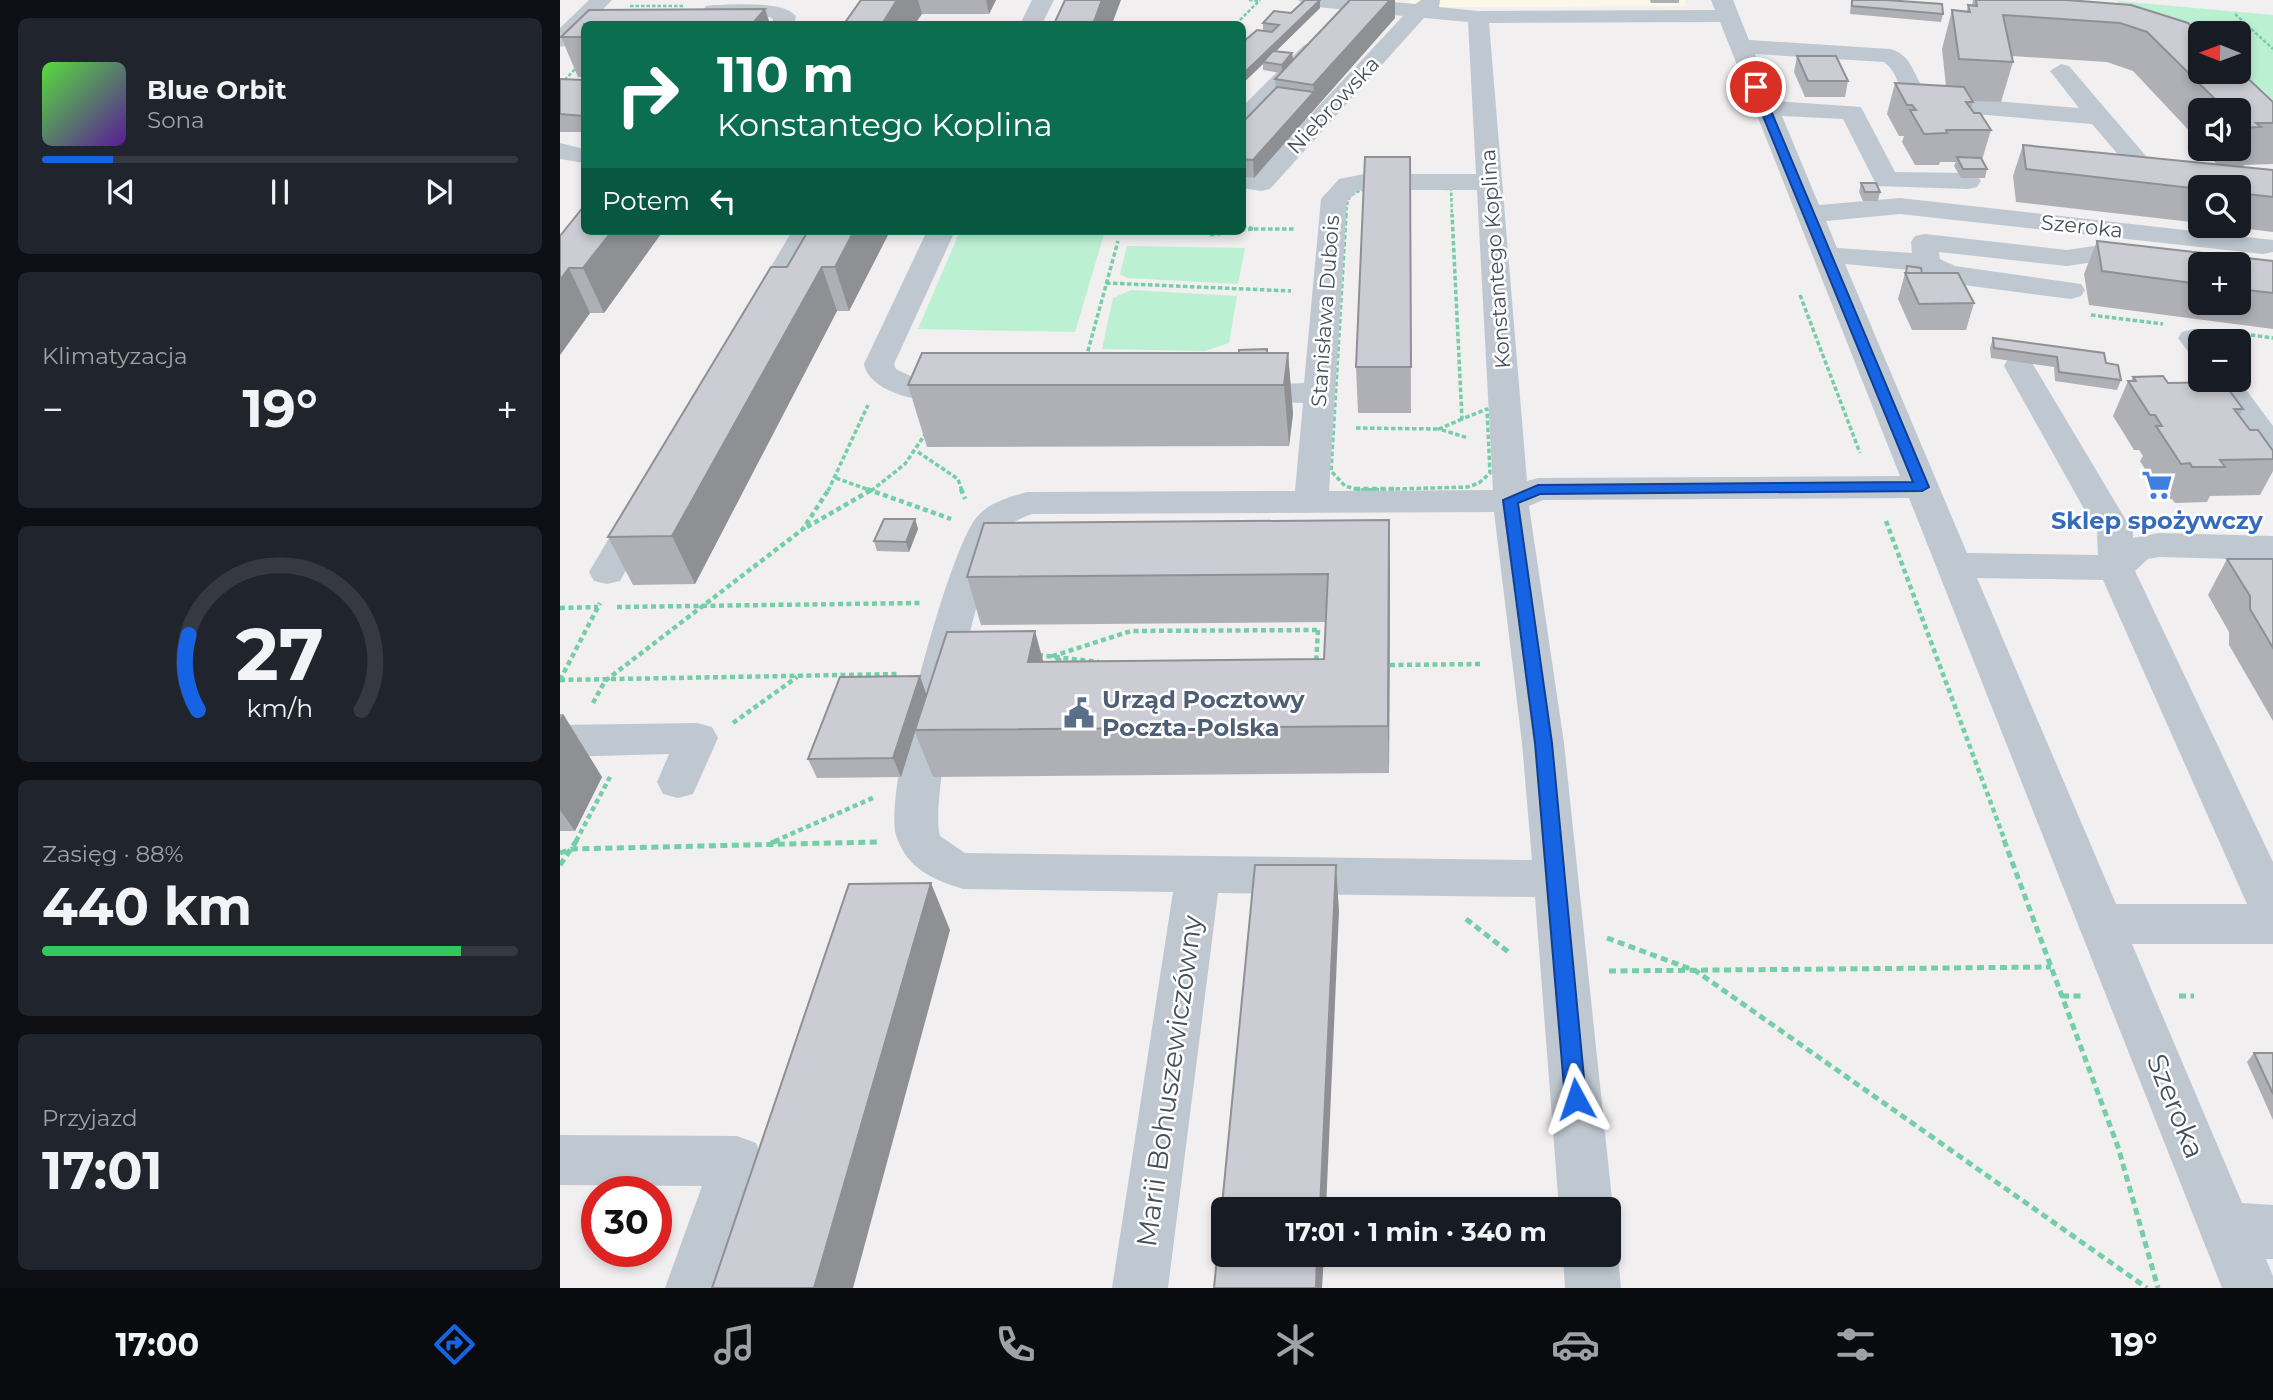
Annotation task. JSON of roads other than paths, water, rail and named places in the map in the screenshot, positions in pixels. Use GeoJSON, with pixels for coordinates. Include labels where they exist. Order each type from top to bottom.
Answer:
{"type":"FeatureCollection","features":[{"type":"Feature","properties":{"kind":"street"},"geometry":{"type":"LineString","coordinates":[[1032,21],[1043,0]]}},
{"type":"Feature","properties":{"kind":"street"},"geometry":{"type":"LineString","coordinates":[[1309,0],[1426,6],[1478,17],[1725,8]]}},
{"type":"Feature","properties":{"kind":"street","name":"Niebrowska"},"geometry":{"type":"LineString","coordinates":[[1246,181],[1261,183],[1426,6]]}},
{"type":"Feature","properties":{"kind":"street"},"geometry":{"type":"LineString","coordinates":[[588,21],[603,7]]}},
{"type":"Feature","properties":{"kind":"street","name":"Szeroka"},"geometry":{"type":"LineString","coordinates":[[1725,8],[2100,924],[2250,1230],[2250,1288]]}},
{"type":"Feature","properties":{"kind":"street"},"geometry":{"type":"LineString","coordinates":[[698,11],[773,11],[785,16],[784,21]]}},
{"type":"Feature","properties":{"kind":"street","name":"Konstantego Koplina"},"geometry":{"type":"LineString","coordinates":[[1478,17],[1511,500],[1543,743],[1585,1197]]}},
{"type":"Feature","properties":{"kind":"street"},"geometry":{"type":"LineString","coordinates":[[1246,117],[1324,37]]}},
{"type":"Feature","properties":{"kind":"street"},"geometry":{"type":"LineString","coordinates":[[1740,46],[1819,41],[1878,46],[1897,59],[1910,92],[1927,103],[2099,117]]}},
{"type":"Feature","properties":{"kind":"street"},"geometry":{"type":"LineString","coordinates":[[2061,71],[2142,167]]}},
{"type":"Feature","properties":{"kind":"street"},"geometry":{"type":"LineString","coordinates":[[1765,108],[1852,112],[1886,180],[1968,180]]}},
{"type":"Feature","properties":{"kind":"street"},"geometry":{"type":"LineString","coordinates":[[2038,113],[2059,142]]}},
{"type":"Feature","properties":{"kind":"street"},"geometry":{"type":"LineString","coordinates":[[560,151],[581,155]]}},
{"type":"Feature","properties":{"kind":"street","name":"Stanisława Dubois"},"geometry":{"type":"LineString","coordinates":[[1311,503],[1334,199],[1348,185],[1364,182],[1453,186],[1491,182]]}},
{"type":"Feature","properties":{"kind":"street","name":"Szeroka"},"geometry":{"type":"LineString","coordinates":[[1808,213],[1999,202]]}},
{"type":"Feature","properties":{"kind":"street","name":"Szeroka"},"geometry":{"type":"LineString","coordinates":[[1900,206],[2263,246]]}},
{"type":"Feature","properties":{"kind":"street"},"geometry":{"type":"LineString","coordinates":[[744,337],[804,235]]}},
{"type":"Feature","properties":{"kind":"street"},"geometry":{"type":"LineString","coordinates":[[939,235],[879,364],[881,374],[898,385],[961,393]]}},
{"type":"Feature","properties":{"kind":"street","name":"Szeroka"},"geometry":{"type":"LineString","coordinates":[[1926,263],[1925,242],[2067,258],[2107,252],[2188,262]]}},
{"type":"Feature","properties":{"kind":"street"},"geometry":{"type":"LineString","coordinates":[[1825,256],[1862,256],[1926,263],[1948,274],[2071,290]]}},
{"type":"Feature","properties":{"kind":"street"},"geometry":{"type":"LineString","coordinates":[[2019,366],[2115,532],[2116,568],[2273,911]]}},
{"type":"Feature","properties":{"kind":"street"},"geometry":{"type":"LineString","coordinates":[[2232,392],[2273,449]]}},
{"type":"Feature","properties":{"kind":"street"},"geometry":{"type":"LineString","coordinates":[[1212,393],[1319,393]]}},
{"type":"Feature","properties":{"kind":"street"},"geometry":{"type":"LineString","coordinates":[[606,584],[662,478]]}},
{"type":"Feature","properties":{"kind":"street"},"geometry":{"type":"LineString","coordinates":[[1556,879],[963,871],[932,860],[916,832],[918,791],[947,653],[962,603],[975,528],[1001,513],[1027,503],[1511,500],[1538,489],[1922,487]]}},
{"type":"Feature","properties":{"kind":"street"},"geometry":{"type":"LineString","coordinates":[[1954,565],[2116,568],[2137,549],[2159,545],[2273,548]]}},
{"type":"Feature","properties":{"kind":"street"},"geometry":{"type":"LineString","coordinates":[[566,741],[697,738],[678,782]]}},
{"type":"Feature","properties":{"kind":"street","name":"Marii Bohuszewiczówny"},"geometry":{"type":"LineString","coordinates":[[1140,1288],[1198,873]]}},
{"type":"Feature","properties":{"kind":"street"},"geometry":{"type":"LineString","coordinates":[[2100,924],[2273,924]]}},
{"type":"Feature","properties":{"kind":"street"},"geometry":{"type":"LineString","coordinates":[[560,1160],[737,1161],[694,1288]]}},
{"type":"Feature","properties":{"kind":"street"},"geometry":{"type":"LineString","coordinates":[[1591,1267],[1593,1288]]}},
{"type":"Feature","properties":{"kind":"place","name":"Sklep spożywczy"},"geometry":{"type":"Point","coordinates":[2157,485]}},
{"type":"Feature","properties":{"kind":"place","name":"Urząd Pocztowy Poczta-Polska"},"geometry":{"type":"Point","coordinates":[1079,713]}}]}
